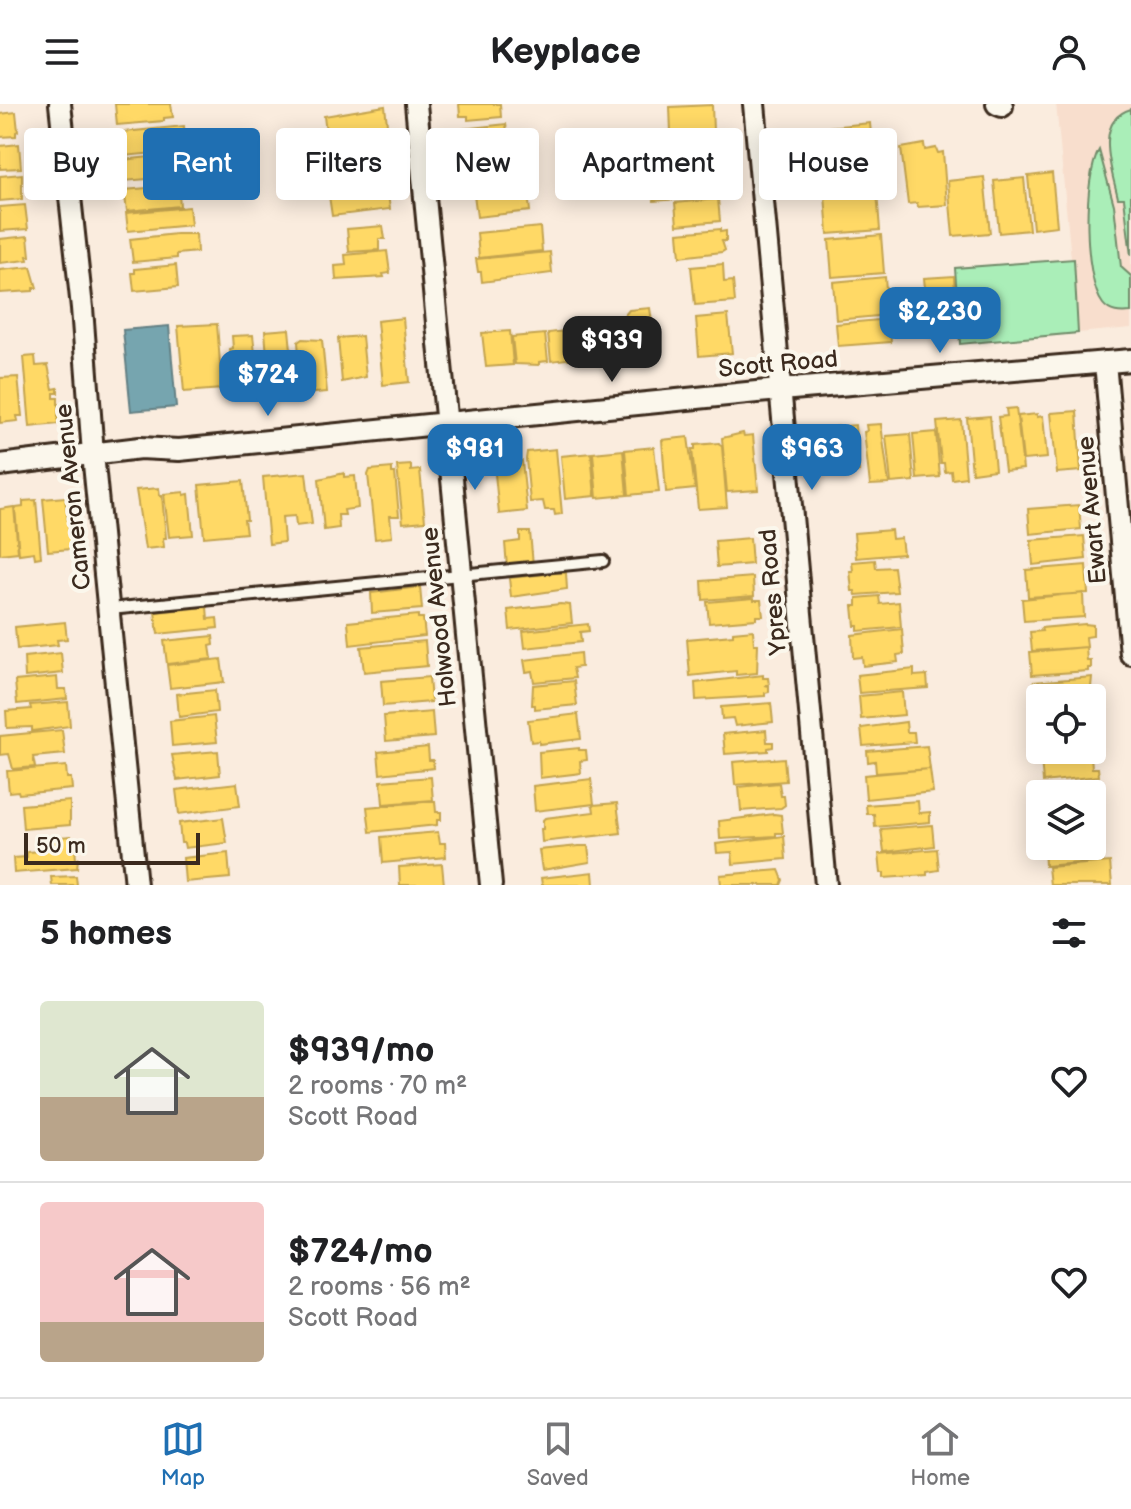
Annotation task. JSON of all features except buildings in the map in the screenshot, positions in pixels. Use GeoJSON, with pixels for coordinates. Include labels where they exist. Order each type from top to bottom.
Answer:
{"type":"FeatureCollection","features":[{"type":"Feature","properties":{"kind":"street","name":"Cameron Avenue"},"geometry":{"type":"LineString","coordinates":[[60,104],[136,885]]}},
{"type":"Feature","properties":{"kind":"street","name":"Holwood Avenue"},"geometry":{"type":"LineString","coordinates":[[416,104],[491,885]]}},
{"type":"Feature","properties":{"kind":"street","name":"Ypres Road"},"geometry":{"type":"LineString","coordinates":[[754,104],[826,885]]}},
{"type":"Feature","properties":{"kind":"street","name":"Scott Road"},"geometry":{"type":"LineString","coordinates":[[0,465],[140,448],[179,450],[780,390],[1131,360]]}},
{"type":"Feature","properties":{"kind":"street","name":"Ewart Avenue"},"geometry":{"type":"LineString","coordinates":[[1105,362],[1131,654]]}},
{"type":"Feature","properties":{"kind":"lane"},"geometry":{"type":"LineString","coordinates":[[110,609],[603,561]]}},
{"type":"Feature","properties":{"kind":"shaded area"},"geometry":{"type":"Polygon","coordinates":[[[1056,104],[1131,104],[1131,328],[1078,333],[1074,260],[1071,259],[1056,104]]]}},
{"type":"Feature","properties":{"kind":"green space"},"geometry":{"type":"Polygon","coordinates":[[[1131,109],[1131,256],[1124,198],[1118,198],[1108,148],[1112,124],[1119,115],[1131,109]]]}},
{"type":"Feature","properties":{"kind":"green space"},"geometry":{"type":"Polygon","coordinates":[[[1099,150],[1114,205],[1121,267],[1131,276],[1131,312],[1116,312],[1103,304],[1092,273],[1088,204],[1090,182],[1099,150]]]}},
{"type":"Feature","properties":{"kind":"green space"},"geometry":{"type":"Polygon","coordinates":[[[1074,259],[1078,333],[960,344],[955,268],[1074,259]]]}}]}
